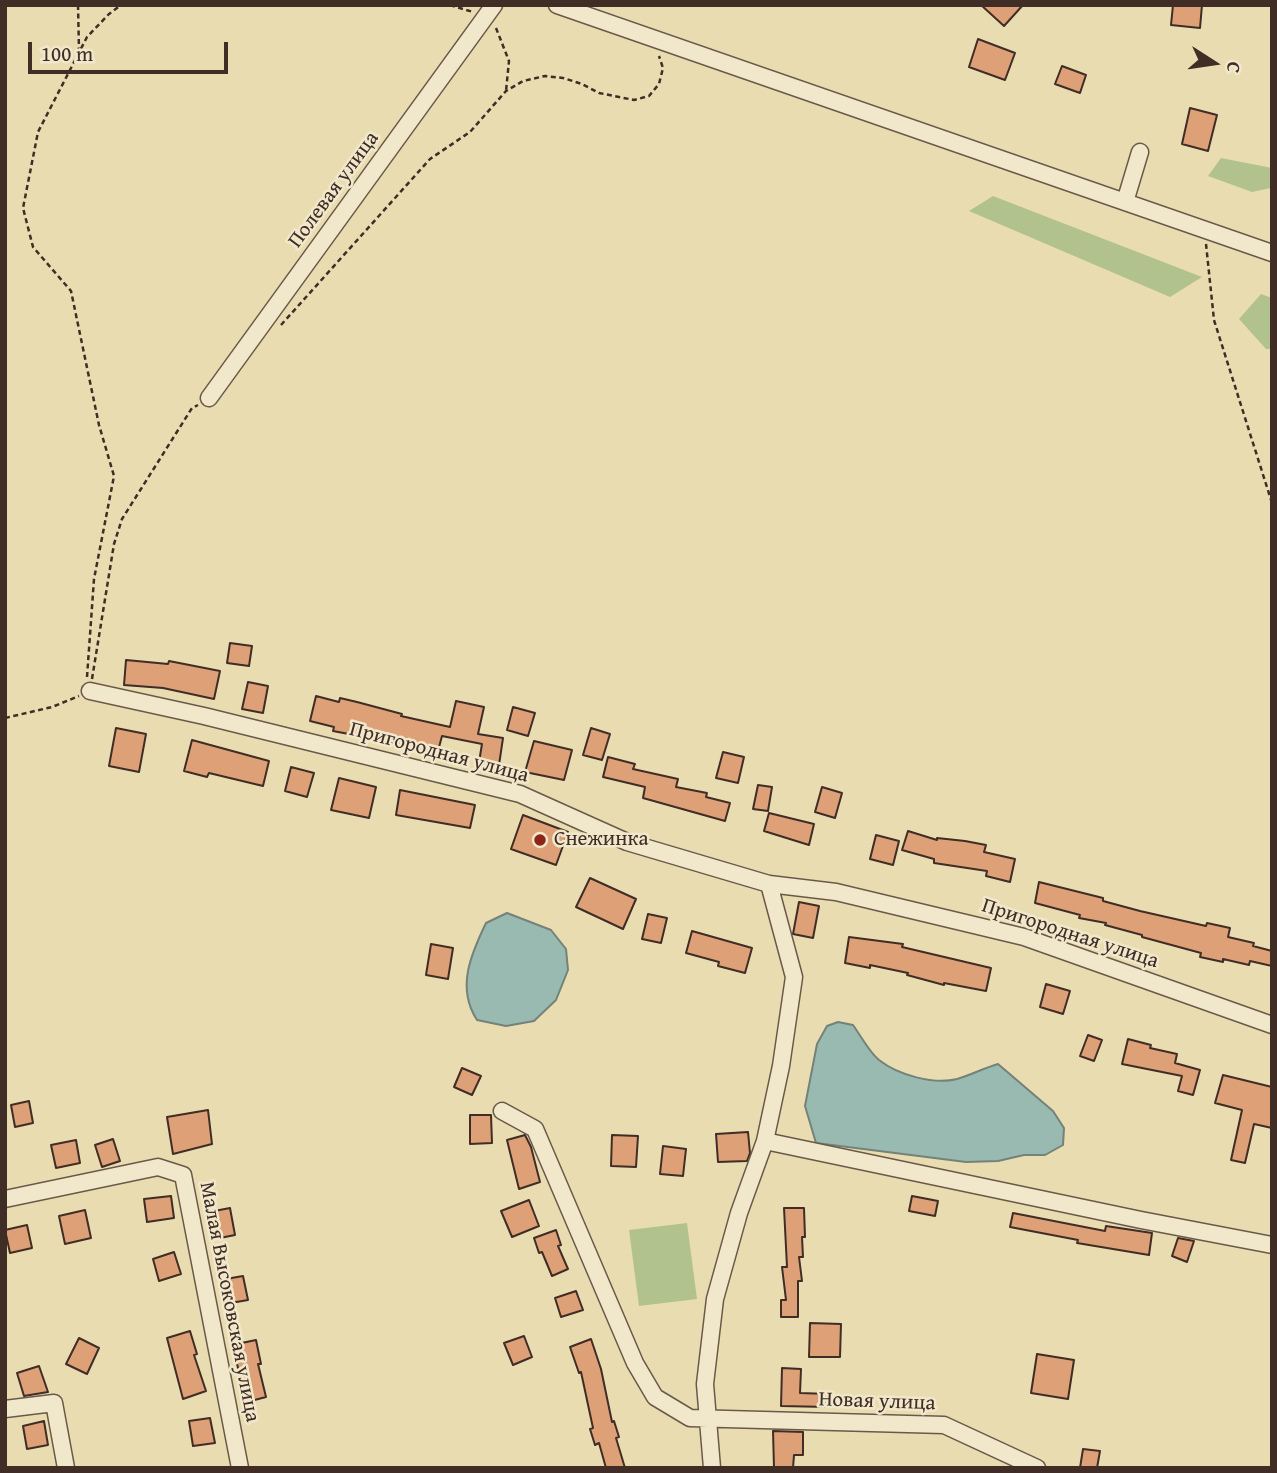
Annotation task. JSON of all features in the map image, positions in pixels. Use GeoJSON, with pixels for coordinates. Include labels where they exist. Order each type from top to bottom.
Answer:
{"type":"FeatureCollection","features":[{"type":"Feature","properties":{"kind":"street","name":"Полевая улица"},"geometry":{"type":"LineString","coordinates":[[209,398],[494,5]]}},
{"type":"Feature","properties":{"kind":"street"},"geometry":{"type":"LineString","coordinates":[[557,5],[1272,253]]}},
{"type":"Feature","properties":{"kind":"street"},"geometry":{"type":"LineString","coordinates":[[1125,202],[1140,152]]}},
{"type":"Feature","properties":{"kind":"street","name":"Пригородная улица"},"geometry":{"type":"LineString","coordinates":[[90,691],[204,716],[520,794],[627,842],[769,884],[836,892],[1024,937],[1272,1024]]}},
{"type":"Feature","properties":{"kind":"street"},"geometry":{"type":"LineString","coordinates":[[712,1468],[705,1384],[715,1299],[738,1213],[765,1141],[781,1066],[794,977],[769,884]]}},
{"type":"Feature","properties":{"kind":"street","name":"Новая улица"},"geometry":{"type":"LineString","coordinates":[[502,1111],[535,1129],[635,1363],[655,1397],[690,1418],[944,1425],[1037,1468]]}},
{"type":"Feature","properties":{"kind":"street"},"geometry":{"type":"LineString","coordinates":[[765,1141],[1272,1245]]}},
{"type":"Feature","properties":{"kind":"street","name":"Малая Высоковская улица"},"geometry":{"type":"LineString","coordinates":[[5,1199],[158,1167],[183,1175],[238,1460]]}},
{"type":"Feature","properties":{"kind":"street"},"geometry":{"type":"LineString","coordinates":[[5,1409],[54,1403],[66,1468]]}},
{"type":"Feature","properties":{"kind":"path"},"geometry":{"type":"LineString","coordinates":[[78,5],[79,54]]}},
{"type":"Feature","properties":{"kind":"path"},"geometry":{"type":"LineString","coordinates":[[90,691],[86,671],[94,579],[114,476],[99,425],[71,291],[33,247],[23,208],[38,132],[87,37],[121,5]]}},
{"type":"Feature","properties":{"kind":"path"},"geometry":{"type":"LineString","coordinates":[[495,26],[509,61],[510,75],[506,91]]}},
{"type":"Feature","properties":{"kind":"path"},"geometry":{"type":"LineString","coordinates":[[280,327],[430,159],[470,132],[506,91],[523,81],[545,76],[563,78],[599,93],[634,100],[649,96],[659,84],[663,68],[653,39]]}},
{"type":"Feature","properties":{"kind":"path"},"geometry":{"type":"LineString","coordinates":[[1205,230],[1214,320],[1272,503]]}},
{"type":"Feature","properties":{"kind":"path"},"geometry":{"type":"LineString","coordinates":[[90,691],[114,544],[122,519],[192,408],[209,398]]}},
{"type":"Feature","properties":{"kind":"path"},"geometry":{"type":"LineString","coordinates":[[5,718],[52,707],[90,691]]}},
{"type":"Feature","properties":{"kind":"green space"},"geometry":{"type":"Polygon","coordinates":[[[1221,158],[1272,168],[1271,188],[1252,192],[1208,176],[1221,158]]]}},
{"type":"Feature","properties":{"kind":"green space"},"geometry":{"type":"Polygon","coordinates":[[[993,196],[1202,277],[1170,297],[969,211],[993,196]]]}},
{"type":"Feature","properties":{"kind":"green space"},"geometry":{"type":"Polygon","coordinates":[[[1261,294],[1272,298],[1272,349],[1266,349],[1239,319],[1261,294]]]}},
{"type":"Feature","properties":{"kind":"green space"},"geometry":{"type":"Polygon","coordinates":[[[687,1223],[697,1299],[639,1306],[629,1230],[687,1223]]]}},
{"type":"Feature","properties":{"kind":"water"},"geometry":{"type":"Polygon","coordinates":[[[507,913],[551,930],[566,949],[568,970],[556,1000],[534,1021],[506,1026],[477,1020],[467,996],[467,983],[471,959],[486,923],[507,913]]]}},
{"type":"Feature","properties":{"kind":"water"},"geometry":{"type":"Polygon","coordinates":[[[838,1022],[853,1025],[879,1060],[896,1070],[927,1080],[948,1081],[998,1064],[1053,1111],[1064,1128],[1063,1145],[1045,1155],[966,1162],[816,1143],[805,1106],[817,1044],[827,1026],[838,1022]]]}},
{"type":"Feature","properties":{"kind":"building"},"geometry":{"type":"Polygon","coordinates":[[[981,5],[1023,5],[1004,26],[981,5]]]}},
{"type":"Feature","properties":{"kind":"building"},"geometry":{"type":"Polygon","coordinates":[[[1173,5],[1202,5],[1200,28],[1171,25],[1173,5]]]}},
{"type":"Feature","properties":{"kind":"building"},"geometry":{"type":"Polygon","coordinates":[[[978,39],[1015,53],[1005,80],[969,67],[978,39]]]}},
{"type":"Feature","properties":{"kind":"building"},"geometry":{"type":"Polygon","coordinates":[[[1062,66],[1086,75],[1080,93],[1055,84],[1062,66]]]}},
{"type":"Feature","properties":{"kind":"building"},"geometry":{"type":"Polygon","coordinates":[[[1190,108],[1217,115],[1208,151],[1182,144],[1190,108]]]}},
{"type":"Feature","properties":{"kind":"building"},"geometry":{"type":"Polygon","coordinates":[[[230,643],[252,646],[249,666],[227,663],[230,643]]]}},
{"type":"Feature","properties":{"kind":"building"},"geometry":{"type":"Polygon","coordinates":[[[126,660],[168,664],[169,661],[220,671],[214,699],[163,688],[124,685],[126,660]]]}},
{"type":"Feature","properties":{"kind":"building"},"geometry":{"type":"Polygon","coordinates":[[[248,682],[268,686],[263,713],[242,709],[248,682]]]}},
{"type":"Feature","properties":{"kind":"building"},"geometry":{"type":"Polygon","coordinates":[[[316,696],[339,702],[340,698],[450,727],[456,701],[484,707],[478,734],[503,738],[499,765],[479,762],[482,744],[442,736],[438,751],[333,731],[334,727],[310,721],[316,696]]]}},
{"type":"Feature","properties":{"kind":"building"},"geometry":{"type":"Polygon","coordinates":[[[513,707],[535,713],[528,736],[507,730],[513,707]]]}},
{"type":"Feature","properties":{"kind":"building"},"geometry":{"type":"Polygon","coordinates":[[[116,728],[146,734],[139,772],[109,766],[116,728]]]}},
{"type":"Feature","properties":{"kind":"building"},"geometry":{"type":"Polygon","coordinates":[[[591,728],[610,734],[602,760],[583,755],[591,728]]]}},
{"type":"Feature","properties":{"kind":"building"},"geometry":{"type":"Polygon","coordinates":[[[192,740],[269,761],[263,786],[209,773],[207,777],[184,771],[192,740]]]}},
{"type":"Feature","properties":{"kind":"building"},"geometry":{"type":"Polygon","coordinates":[[[534,741],[572,750],[564,780],[525,772],[534,741]]]}},
{"type":"Feature","properties":{"kind":"building"},"geometry":{"type":"Polygon","coordinates":[[[723,752],[744,757],[738,783],[716,778],[723,752]]]}},
{"type":"Feature","properties":{"kind":"building"},"geometry":{"type":"Polygon","coordinates":[[[608,757],[635,764],[633,769],[678,779],[676,787],[707,793],[706,797],[730,803],[725,821],[643,798],[645,787],[603,777],[608,757]]]}},
{"type":"Feature","properties":{"kind":"building"},"geometry":{"type":"Polygon","coordinates":[[[291,767],[314,773],[307,797],[285,791],[291,767]]]}},
{"type":"Feature","properties":{"kind":"building"},"geometry":{"type":"Polygon","coordinates":[[[339,778],[376,787],[369,818],[331,810],[339,778]]]}},
{"type":"Feature","properties":{"kind":"building"},"geometry":{"type":"Polygon","coordinates":[[[758,785],[772,787],[768,811],[753,809],[758,785]]]}},
{"type":"Feature","properties":{"kind":"building"},"geometry":{"type":"Polygon","coordinates":[[[822,787],[842,793],[835,818],[815,812],[822,787]]]}},
{"type":"Feature","properties":{"kind":"building"},"geometry":{"type":"Polygon","coordinates":[[[400,790],[475,805],[470,828],[396,815],[400,790]]]}},
{"type":"Feature","properties":{"kind":"building"},"geometry":{"type":"Polygon","coordinates":[[[769,813],[814,824],[809,845],[764,831],[769,813]]]}},
{"type":"Feature","properties":{"kind":"building","name":"Снежинка"},"geometry":{"type":"Polygon","coordinates":[[[523,815],[568,832],[556,865],[511,849],[523,815]]]}},
{"type":"Feature","properties":{"kind":"building"},"geometry":{"type":"Polygon","coordinates":[[[908,831],[937,840],[986,845],[984,852],[1015,859],[1010,882],[986,876],[987,871],[934,863],[934,859],[902,850],[908,831]]]}},
{"type":"Feature","properties":{"kind":"building"},"geometry":{"type":"Polygon","coordinates":[[[876,835],[899,841],[893,865],[870,859],[876,835]]]}},
{"type":"Feature","properties":{"kind":"building"},"geometry":{"type":"Polygon","coordinates":[[[590,878],[636,899],[623,929],[576,907],[590,878]]]}},
{"type":"Feature","properties":{"kind":"building"},"geometry":{"type":"Polygon","coordinates":[[[1039,882],[1103,898],[1103,901],[1140,911],[1206,926],[1207,923],[1230,928],[1228,937],[1254,943],[1253,946],[1272,951],[1272,966],[1250,961],[1249,965],[1200,957],[1201,953],[1035,903],[1039,882]]]}},
{"type":"Feature","properties":{"kind":"building"},"geometry":{"type":"Polygon","coordinates":[[[799,902],[819,906],[813,938],[793,934],[799,902]]]}},
{"type":"Feature","properties":{"kind":"building"},"geometry":{"type":"Polygon","coordinates":[[[648,914],[667,918],[661,943],[642,939],[648,914]]]}},
{"type":"Feature","properties":{"kind":"building"},"geometry":{"type":"Polygon","coordinates":[[[692,931],[752,948],[745,973],[686,953],[692,931]]]}},
{"type":"Feature","properties":{"kind":"building"},"geometry":{"type":"Polygon","coordinates":[[[849,937],[903,944],[902,947],[991,968],[986,991],[944,985],[907,975],[908,973],[870,965],[870,968],[845,963],[849,937]]]}},
{"type":"Feature","properties":{"kind":"building"},"geometry":{"type":"Polygon","coordinates":[[[431,944],[453,948],[448,979],[426,975],[431,944]]]}},
{"type":"Feature","properties":{"kind":"building"},"geometry":{"type":"Polygon","coordinates":[[[1046,984],[1070,991],[1063,1014],[1040,1007],[1046,984]]]}},
{"type":"Feature","properties":{"kind":"building"},"geometry":{"type":"Polygon","coordinates":[[[1088,1035],[1102,1040],[1094,1061],[1080,1056],[1088,1035]]]}},
{"type":"Feature","properties":{"kind":"building"},"geometry":{"type":"Polygon","coordinates":[[[1128,1039],[1151,1045],[1150,1048],[1177,1054],[1175,1063],[1200,1070],[1193,1095],[1178,1091],[1182,1076],[1122,1064],[1128,1039]]]}},
{"type":"Feature","properties":{"kind":"building"},"geometry":{"type":"Polygon","coordinates":[[[462,1068],[481,1076],[472,1095],[454,1087],[462,1068]]]}},
{"type":"Feature","properties":{"kind":"building"},"geometry":{"type":"Polygon","coordinates":[[[1223,1075],[1272,1087],[1272,1128],[1254,1124],[1245,1163],[1231,1160],[1242,1110],[1215,1103],[1223,1075]]]}},
{"type":"Feature","properties":{"kind":"building"},"geometry":{"type":"Polygon","coordinates":[[[29,1101],[33,1123],[15,1127],[11,1105],[29,1101]]]}},
{"type":"Feature","properties":{"kind":"building"},"geometry":{"type":"Polygon","coordinates":[[[208,1110],[212,1144],[173,1154],[167,1117],[208,1110]]]}},
{"type":"Feature","properties":{"kind":"building"},"geometry":{"type":"Polygon","coordinates":[[[470,1115],[491,1115],[492,1143],[470,1144],[470,1115]]]}},
{"type":"Feature","properties":{"kind":"building"},"geometry":{"type":"Polygon","coordinates":[[[748,1132],[750,1153],[747,1161],[718,1162],[716,1134],[748,1132]]]}},
{"type":"Feature","properties":{"kind":"building"},"geometry":{"type":"Polygon","coordinates":[[[525,1135],[540,1182],[519,1189],[507,1140],[525,1135]]]}},
{"type":"Feature","properties":{"kind":"building"},"geometry":{"type":"Polygon","coordinates":[[[612,1135],[638,1136],[636,1167],[611,1166],[612,1135]]]}},
{"type":"Feature","properties":{"kind":"building"},"geometry":{"type":"Polygon","coordinates":[[[113,1139],[120,1161],[102,1167],[95,1145],[113,1139]]]}},
{"type":"Feature","properties":{"kind":"building"},"geometry":{"type":"Polygon","coordinates":[[[76,1140],[80,1163],[56,1168],[51,1145],[76,1140]]]}},
{"type":"Feature","properties":{"kind":"building"},"geometry":{"type":"Polygon","coordinates":[[[663,1146],[686,1149],[683,1176],[660,1174],[663,1146]]]}},
{"type":"Feature","properties":{"kind":"building"},"geometry":{"type":"Polygon","coordinates":[[[171,1196],[174,1218],[147,1222],[144,1199],[171,1196]]]}},
{"type":"Feature","properties":{"kind":"building"},"geometry":{"type":"Polygon","coordinates":[[[912,1196],[938,1201],[935,1216],[909,1211],[912,1196]]]}},
{"type":"Feature","properties":{"kind":"building"},"geometry":{"type":"Polygon","coordinates":[[[529,1200],[539,1226],[512,1237],[501,1211],[529,1200]]]}},
{"type":"Feature","properties":{"kind":"building"},"geometry":{"type":"Polygon","coordinates":[[[230,1208],[235,1235],[215,1239],[209,1212],[230,1208]]]}},
{"type":"Feature","properties":{"kind":"building"},"geometry":{"type":"Polygon","coordinates":[[[784,1208],[804,1208],[805,1237],[802,1237],[803,1257],[799,1257],[802,1281],[798,1281],[798,1317],[781,1317],[781,1300],[786,1300],[782,1267],[787,1267],[784,1208]]]}},
{"type":"Feature","properties":{"kind":"building"},"geometry":{"type":"Polygon","coordinates":[[[85,1210],[91,1238],[65,1244],[59,1216],[85,1210]]]}},
{"type":"Feature","properties":{"kind":"building"},"geometry":{"type":"Polygon","coordinates":[[[1013,1213],[1105,1231],[1106,1226],[1152,1233],[1149,1255],[1077,1243],[1078,1240],[1010,1227],[1013,1213]]]}},
{"type":"Feature","properties":{"kind":"building"},"geometry":{"type":"Polygon","coordinates":[[[27,1225],[32,1248],[10,1253],[5,1230],[27,1225]]]}},
{"type":"Feature","properties":{"kind":"building"},"geometry":{"type":"Polygon","coordinates":[[[556,1230],[561,1245],[558,1246],[568,1269],[552,1276],[534,1238],[556,1230]]]}},
{"type":"Feature","properties":{"kind":"building"},"geometry":{"type":"Polygon","coordinates":[[[1178,1238],[1194,1241],[1187,1262],[1172,1256],[1178,1238]]]}},
{"type":"Feature","properties":{"kind":"building"},"geometry":{"type":"Polygon","coordinates":[[[174,1252],[181,1274],[159,1281],[153,1259],[174,1252]]]}},
{"type":"Feature","properties":{"kind":"building"},"geometry":{"type":"Polygon","coordinates":[[[243,1276],[248,1300],[225,1304],[220,1280],[243,1276]]]}},
{"type":"Feature","properties":{"kind":"building"},"geometry":{"type":"Polygon","coordinates":[[[576,1291],[583,1310],[561,1317],[555,1298],[576,1291]]]}},
{"type":"Feature","properties":{"kind":"building"},"geometry":{"type":"Polygon","coordinates":[[[810,1323],[841,1324],[840,1357],[809,1357],[810,1323]]]}},
{"type":"Feature","properties":{"kind":"building"},"geometry":{"type":"Polygon","coordinates":[[[190,1331],[197,1354],[194,1355],[206,1391],[183,1399],[167,1338],[190,1331]]]}},
{"type":"Feature","properties":{"kind":"building"},"geometry":{"type":"Polygon","coordinates":[[[524,1336],[532,1357],[513,1365],[504,1343],[524,1336]]]}},
{"type":"Feature","properties":{"kind":"building"},"geometry":{"type":"Polygon","coordinates":[[[79,1338],[99,1348],[87,1374],[66,1364],[79,1338]]]}},
{"type":"Feature","properties":{"kind":"building"},"geometry":{"type":"Polygon","coordinates":[[[591,1339],[625,1468],[606,1468],[599,1443],[595,1445],[590,1429],[593,1428],[581,1372],[579,1373],[570,1347],[591,1339]]]}},
{"type":"Feature","properties":{"kind":"building"},"geometry":{"type":"Polygon","coordinates":[[[256,1340],[261,1364],[258,1364],[266,1397],[247,1402],[232,1345],[256,1340]]]}},
{"type":"Feature","properties":{"kind":"building"},"geometry":{"type":"Polygon","coordinates":[[[1037,1354],[1074,1360],[1068,1399],[1031,1393],[1037,1354]]]}},
{"type":"Feature","properties":{"kind":"building"},"geometry":{"type":"Polygon","coordinates":[[[39,1366],[48,1392],[24,1396],[17,1373],[39,1366]]]}},
{"type":"Feature","properties":{"kind":"building"},"geometry":{"type":"Polygon","coordinates":[[[782,1368],[801,1369],[800,1393],[829,1394],[828,1407],[781,1406],[782,1368]]]}},
{"type":"Feature","properties":{"kind":"building"},"geometry":{"type":"Polygon","coordinates":[[[210,1418],[215,1443],[193,1446],[189,1421],[210,1418]]]}},
{"type":"Feature","properties":{"kind":"building"},"geometry":{"type":"Polygon","coordinates":[[[44,1421],[48,1445],[27,1449],[23,1426],[44,1421]]]}},
{"type":"Feature","properties":{"kind":"building"},"geometry":{"type":"Polygon","coordinates":[[[773,1431],[803,1432],[803,1455],[794,1455],[793,1468],[774,1468],[773,1431]]]}},
{"type":"Feature","properties":{"kind":"building"},"geometry":{"type":"Polygon","coordinates":[[[1083,1449],[1100,1451],[1097,1468],[1080,1468],[1083,1449]]]}},
{"type":"Feature","properties":{"kind":"place","name":"Снежинка"},"geometry":{"type":"Point","coordinates":[540,840]}}]}
